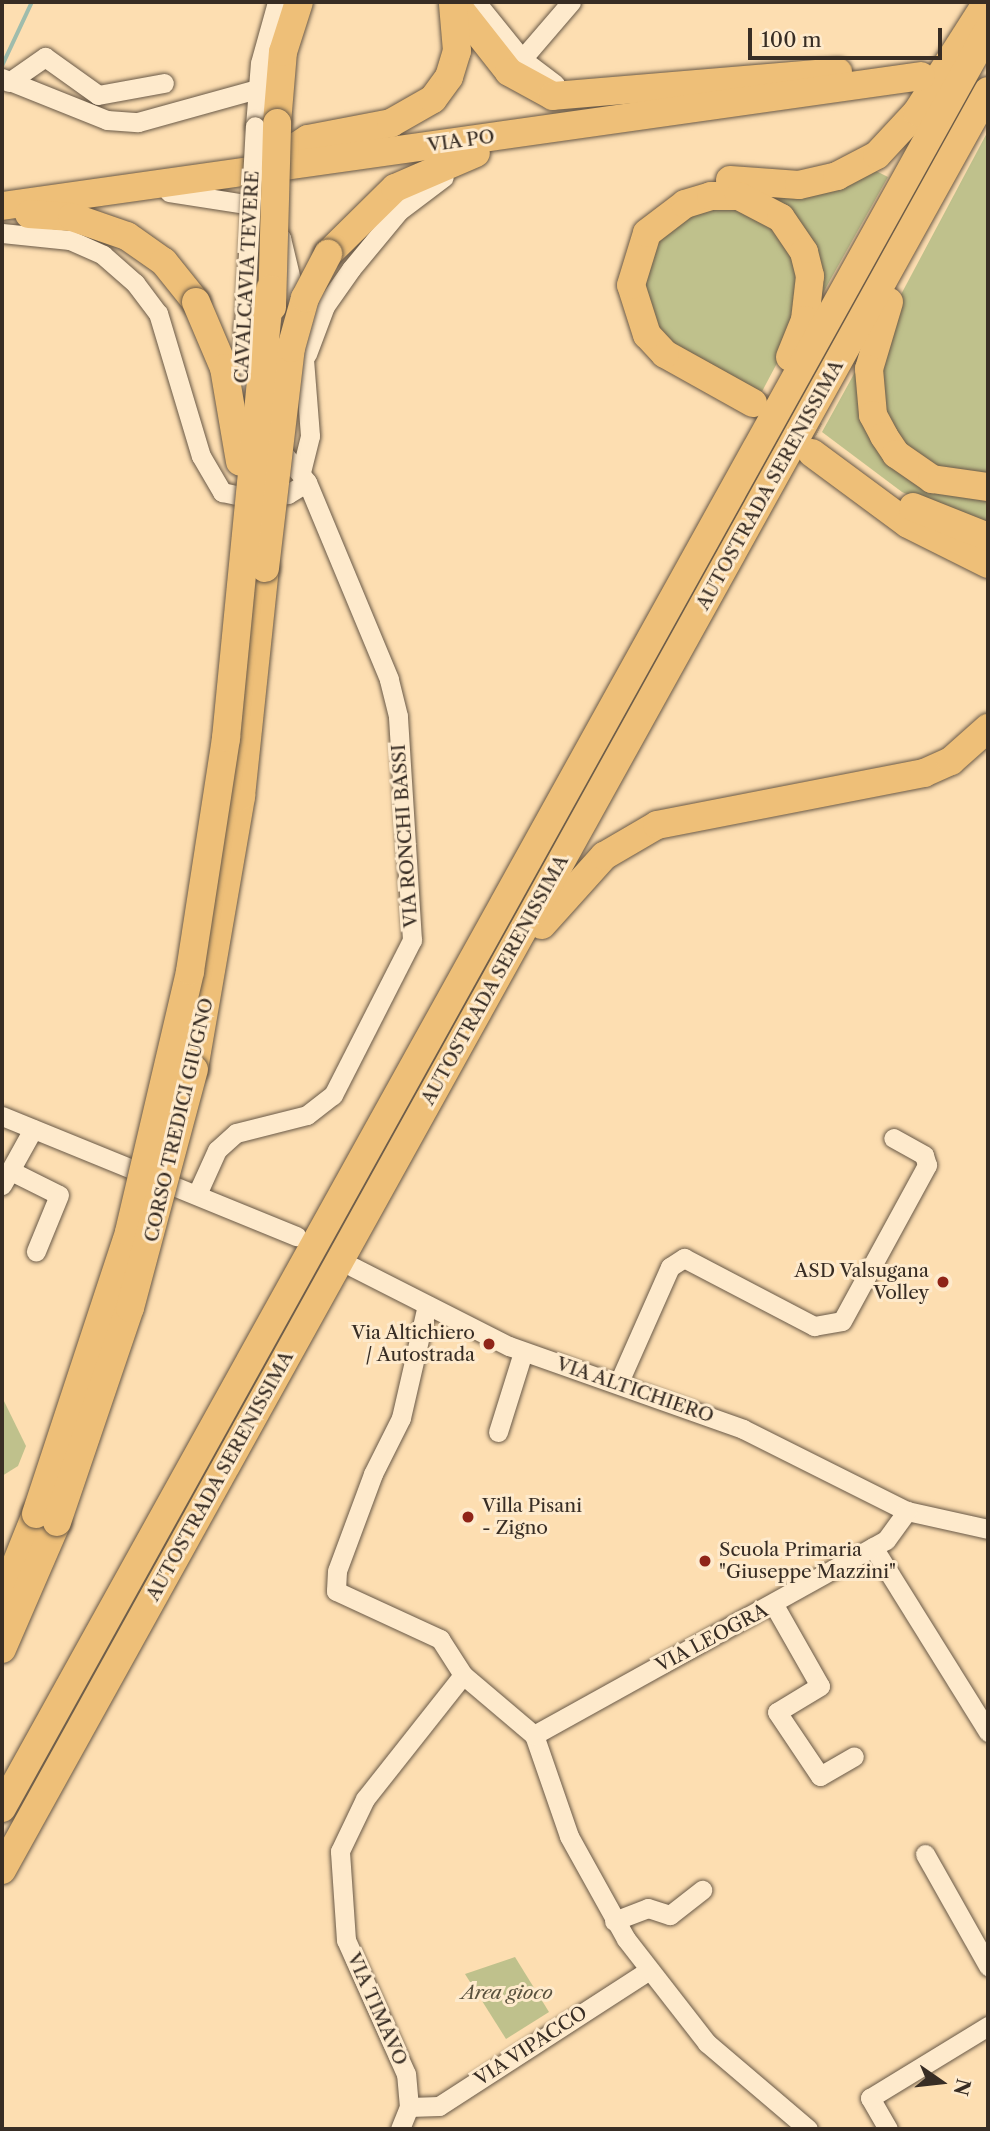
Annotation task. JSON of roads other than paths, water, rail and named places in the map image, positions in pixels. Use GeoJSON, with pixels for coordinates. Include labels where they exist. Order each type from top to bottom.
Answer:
{"type":"FeatureCollection","features":[{"type":"Feature","properties":{"kind":"highway"},"geometry":{"type":"LineString","coordinates":[[265,568],[275,338],[270,289],[266,125],[283,52],[299,2]]}},
{"type":"Feature","properties":{"kind":"highway"},"geometry":{"type":"LineString","coordinates":[[453,2],[517,79],[553,96],[581,97],[762,74],[838,72]]}},
{"type":"Feature","properties":{"kind":"highway","name":"VIA PO"},"geometry":{"type":"LineString","coordinates":[[2,206],[632,117],[926,68],[838,72],[290,150],[308,139],[391,123],[433,99],[449,77],[457,51],[453,2]]}},
{"type":"Feature","properties":{"kind":"highway"},"geometry":{"type":"LineString","coordinates":[[671,602],[714,493],[794,348],[810,298],[804,252],[781,218],[739,196],[711,196],[685,204],[647,233],[633,268],[634,302],[657,347],[750,410],[657,368],[632,342],[615,290],[627,237],[645,212],[682,187],[721,180],[799,185],[837,176],[877,155],[917,112],[987,2]]}},
{"type":"Feature","properties":{"kind":"highway","name":"AUTOSTRADA SERENISSIMA"},"geometry":{"type":"LineString","coordinates":[[2,1808],[988,31]]}},
{"type":"Feature","properties":{"kind":"highway","name":"AUTOSTRADA SERENISSIMA"},"geometry":{"type":"LineString","coordinates":[[2,1870],[988,91]]}},
{"type":"Feature","properties":{"kind":"highway"},"geometry":{"type":"LineString","coordinates":[[265,568],[291,348],[305,298],[328,254],[395,188],[436,166],[488,150],[632,117]]}},
{"type":"Feature","properties":{"kind":"highway"},"geometry":{"type":"LineString","coordinates":[[2,192],[246,157]]}},
{"type":"Feature","properties":{"kind":"highway"},"geometry":{"type":"LineString","coordinates":[[938,183],[924,233],[878,327],[869,392],[884,436],[914,469],[947,484],[988,487]]}},
{"type":"Feature","properties":{"kind":"highway"},"geometry":{"type":"LineString","coordinates":[[2,216],[57,215],[106,226],[153,252],[196,302],[220,352],[238,440],[241,513],[233,661]]}},
{"type":"Feature","properties":{"kind":"highway"},"geometry":{"type":"LineString","coordinates":[[233,661],[270,289]]}},
{"type":"Feature","properties":{"kind":"highway"},"geometry":{"type":"LineString","coordinates":[[988,537],[909,505],[815,446],[908,524],[988,564]]}},
{"type":"Feature","properties":{"kind":"highway","name":"CORSO TREDICI GIUGNO"},"geometry":{"type":"LineString","coordinates":[[2,1600],[46,1518],[134,1296],[194,1069],[242,796],[265,568]]}},
{"type":"Feature","properties":{"kind":"highway","name":"CORSO TREDICI GIUGNO"},"geometry":{"type":"LineString","coordinates":[[2,1649],[46,1518],[109,1301],[172,1061],[206,883],[233,661]]}},
{"type":"Feature","properties":{"kind":"highway"},"geometry":{"type":"LineString","coordinates":[[462,1039],[503,989],[557,904],[633,836],[687,817],[924,773],[951,761],[988,728]]}},
{"type":"Feature","properties":{"kind":"street","name":"CAVALCAVIA TEVERE"},"geometry":{"type":"LineString","coordinates":[[277,2],[257,89],[266,125],[244,327],[243,411],[304,477]]}},
{"type":"Feature","properties":{"kind":"street"},"geometry":{"type":"LineString","coordinates":[[476,2],[522,59],[581,97]]}},
{"type":"Feature","properties":{"kind":"street"},"geometry":{"type":"LineString","coordinates":[[522,59],[571,2]]}},
{"type":"Feature","properties":{"kind":"street"},"geometry":{"type":"LineString","coordinates":[[6,80],[45,57],[98,95],[164,83]]}},
{"type":"Feature","properties":{"kind":"street"},"geometry":{"type":"LineString","coordinates":[[6,80],[107,120],[138,121],[257,89]]}},
{"type":"Feature","properties":{"kind":"street"},"geometry":{"type":"LineString","coordinates":[[304,365],[325,306],[385,227],[414,197],[488,150]]}},
{"type":"Feature","properties":{"kind":"street"},"geometry":{"type":"LineString","coordinates":[[2,233],[70,240],[103,255],[135,283],[158,313],[201,456],[222,492],[250,498],[288,494],[304,477],[310,436],[290,258],[267,218],[251,205],[220,196],[112,190]]}},
{"type":"Feature","properties":{"kind":"street","name":"VIA RONCHI BASSI"},"geometry":{"type":"LineString","coordinates":[[198,1192],[217,1150],[236,1133],[307,1115],[333,1094],[412,940],[392,692],[304,477]]}},
{"type":"Feature","properties":{"kind":"street"},"geometry":{"type":"LineString","coordinates":[[2,1116],[198,1192],[296,1236]]}},
{"type":"Feature","properties":{"kind":"street"},"geometry":{"type":"LineString","coordinates":[[33,1129],[7,1179],[59,1195],[36,1251]]}},
{"type":"Feature","properties":{"kind":"street"},"geometry":{"type":"LineString","coordinates":[[619,1382],[670,1267],[684,1258],[814,1326],[842,1321],[928,1165],[924,1155],[892,1138]]}},
{"type":"Feature","properties":{"kind":"street","name":"VIA ALTICHIERO"},"geometry":{"type":"LineString","coordinates":[[358,1270],[523,1352],[619,1382],[743,1429],[907,1511],[988,1528]]}},
{"type":"Feature","properties":{"kind":"street"},"geometry":{"type":"LineString","coordinates":[[427,1305],[401,1418],[334,1581],[347,1601],[418,1624],[440,1639],[463,1675],[536,1731],[569,1836],[614,1921],[707,2043],[808,2129]]}},
{"type":"Feature","properties":{"kind":"street"},"geometry":{"type":"LineString","coordinates":[[498,1432],[523,1352]]}},
{"type":"Feature","properties":{"kind":"street","name":"VIA LEOGRA"},"geometry":{"type":"LineString","coordinates":[[536,1731],[774,1605],[873,1547],[896,1532],[907,1511]]}},
{"type":"Feature","properties":{"kind":"street"},"geometry":{"type":"LineString","coordinates":[[873,1547],[988,1732]]}},
{"type":"Feature","properties":{"kind":"street"},"geometry":{"type":"LineString","coordinates":[[774,1605],[820,1686],[777,1712],[820,1776],[854,1756]]}},
{"type":"Feature","properties":{"kind":"street","name":"VIA TIMAVO"},"geometry":{"type":"LineString","coordinates":[[400,2129],[409,2107],[406,2074],[346,1940],[340,1851],[365,1799],[463,1675]]}},
{"type":"Feature","properties":{"kind":"street"},"geometry":{"type":"LineString","coordinates":[[925,1854],[988,1966]]}},
{"type":"Feature","properties":{"kind":"street"},"geometry":{"type":"LineString","coordinates":[[614,1921],[648,1908],[670,1914],[702,1890]]}},
{"type":"Feature","properties":{"kind":"street","name":"VIA VIPACCO"},"geometry":{"type":"LineString","coordinates":[[409,2107],[439,2106],[649,1970]]}},
{"type":"Feature","properties":{"kind":"street"},"geometry":{"type":"LineString","coordinates":[[888,2129],[870,2098],[988,2026]]}},
{"type":"Feature","properties":{"kind":"waterway"},"geometry":{"type":"LineString","coordinates":[[2,66],[32,2]]}},
{"type":"Feature","properties":{"kind":"tunnel"},"geometry":{"type":"LineString","coordinates":[[754,403],[819,438]]}},
{"type":"Feature","properties":{"kind":"place","name":"ASD Valsugana Volley"},"geometry":{"type":"Point","coordinates":[943,1282]}},
{"type":"Feature","properties":{"kind":"place","name":"Via Altichiero / Autostrada"},"geometry":{"type":"Point","coordinates":[489,1344]}},
{"type":"Feature","properties":{"kind":"place","name":"Villa Pisani - Zigno"},"geometry":{"type":"Point","coordinates":[468,1517]}},
{"type":"Feature","properties":{"kind":"place","name":"Scuola Primaria \"Giuseppe Mazzini\""},"geometry":{"type":"Point","coordinates":[705,1561]}},
{"type":"Feature","properties":{"kind":"park label","name":"Area gioco"},"geometry":{"type":"Point","coordinates":[507,1993]}}]}
